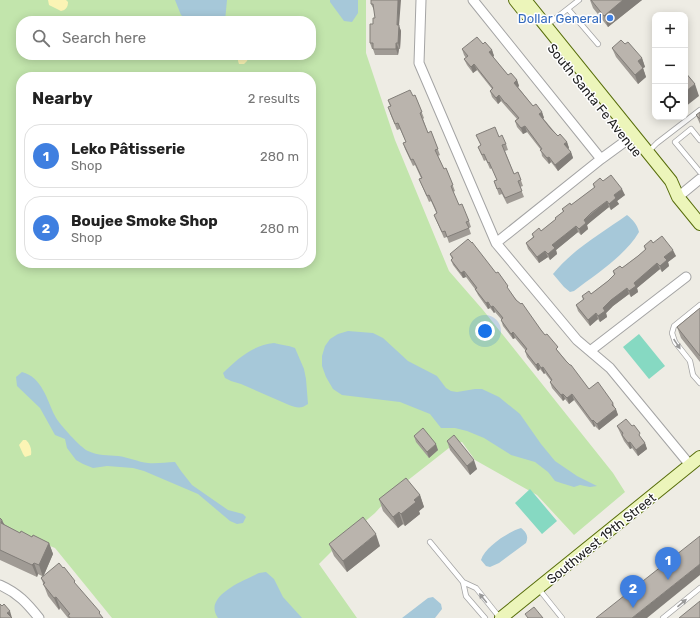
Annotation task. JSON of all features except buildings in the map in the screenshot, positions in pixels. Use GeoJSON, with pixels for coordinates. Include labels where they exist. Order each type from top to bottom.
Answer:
{"type":"FeatureCollection","features":[{"type":"Feature","properties":{"kind":"main road","name":"South Santa Fe Avenue"},"geometry":{"type":"LineString","coordinates":[[515,0],[670,192],[678,197]]}},
{"type":"Feature","properties":{"kind":"main road","name":"South Santa Fe Avenue"},"geometry":{"type":"LineString","coordinates":[[525,0],[671,181],[678,197],[700,224]]}},
{"type":"Feature","properties":{"kind":"main road","name":"Southwest 19th Street"},"geometry":{"type":"LineString","coordinates":[[501,618],[700,457]]}},
{"type":"Feature","properties":{"kind":"street"},"geometry":{"type":"LineString","coordinates":[[421,0],[419,63],[496,243],[577,340],[610,368],[690,465]]}},
{"type":"Feature","properties":{"kind":"street"},"geometry":{"type":"LineString","coordinates":[[473,0],[601,159]]}},
{"type":"Feature","properties":{"kind":"street"},"geometry":{"type":"LineString","coordinates":[[496,243],[627,140]]}},
{"type":"Feature","properties":{"kind":"street"},"geometry":{"type":"LineString","coordinates":[[678,197],[700,179]]}},
{"type":"Feature","properties":{"kind":"street"},"geometry":{"type":"LineString","coordinates":[[590,351],[686,277]]}},
{"type":"Feature","properties":{"kind":"street"},"geometry":{"type":"LineString","coordinates":[[0,586],[12,590],[26,601],[39,618]]}},
{"type":"Feature","properties":{"kind":"lane"},"geometry":{"type":"LineString","coordinates":[[546,26],[579,0]]}},
{"type":"Feature","properties":{"kind":"lane"},"geometry":{"type":"LineString","coordinates":[[568,9],[598,44]]}},
{"type":"Feature","properties":{"kind":"lane"},"geometry":{"type":"LineString","coordinates":[[648,153],[658,143],[700,110]]}},
{"type":"Feature","properties":{"kind":"lane"},"geometry":{"type":"LineString","coordinates":[[699,169],[675,142],[691,129],[700,140]]}},
{"type":"Feature","properties":{"kind":"lane"},"geometry":{"type":"LineString","coordinates":[[700,305],[674,326],[672,333],[675,342],[690,361],[693,375],[700,384]]}},
{"type":"Feature","properties":{"kind":"lane"},"geometry":{"type":"LineString","coordinates":[[430,542],[463,582],[476,588],[501,618]]}},
{"type":"Feature","properties":{"kind":"lane"},"geometry":{"type":"LineString","coordinates":[[463,582],[466,596],[485,618]]}},
{"type":"Feature","properties":{"kind":"lane"},"geometry":{"type":"LineString","coordinates":[[538,588],[562,618]]}},
{"type":"Feature","properties":{"kind":"lane"},"geometry":{"type":"LineString","coordinates":[[663,618],[700,588]]}},
{"type":"Feature","properties":{"kind":"green space"},"geometry":{"type":"Polygon","coordinates":[[[0,0],[366,0],[366,53],[395,140],[449,271],[483,310],[613,473],[625,492],[574,535],[537,495],[475,460],[462,442],[454,444],[398,488],[375,513],[341,542],[319,564],[357,618],[112,618],[55,548],[0,525],[0,0]]]}},
{"type":"Feature","properties":{"kind":"green space"},"geometry":{"type":"Polygon","coordinates":[[[639,334],[665,366],[649,379],[623,347],[639,334]]]}},
{"type":"Feature","properties":{"kind":"green space"},"geometry":{"type":"Polygon","coordinates":[[[530,489],[557,521],[542,534],[515,503],[530,489]]]}},
{"type":"Feature","properties":{"kind":"sand"},"geometry":{"type":"Polygon","coordinates":[[[48,0],[66,0],[68,5],[61,11],[49,5],[48,0]]]}},
{"type":"Feature","properties":{"kind":"sand"},"geometry":{"type":"Polygon","coordinates":[[[247,60],[244,64],[239,64],[238,61],[247,60]]]}},
{"type":"Feature","properties":{"kind":"sand"},"geometry":{"type":"Polygon","coordinates":[[[23,440],[26,440],[31,451],[31,455],[25,457],[19,445],[23,440]]]}},
{"type":"Feature","properties":{"kind":"water"},"geometry":{"type":"Polygon","coordinates":[[[175,0],[227,0],[225,16],[181,15],[175,0]]]}},
{"type":"Feature","properties":{"kind":"water"},"geometry":{"type":"Polygon","coordinates":[[[330,0],[358,0],[358,13],[352,22],[344,21],[330,0]]]}},
{"type":"Feature","properties":{"kind":"water"},"geometry":{"type":"Polygon","coordinates":[[[627,215],[634,222],[639,232],[633,241],[610,264],[574,291],[570,292],[553,274],[579,249],[627,215]]]}},
{"type":"Feature","properties":{"kind":"water"},"geometry":{"type":"Polygon","coordinates":[[[348,331],[373,333],[383,338],[408,361],[437,376],[446,388],[451,391],[457,392],[482,389],[499,397],[520,414],[555,461],[577,476],[597,486],[590,487],[580,485],[574,487],[555,481],[548,472],[535,462],[511,455],[484,438],[467,431],[455,428],[441,428],[430,414],[400,402],[342,395],[333,389],[326,377],[322,366],[322,356],[325,346],[330,339],[338,334],[348,331]]]}},
{"type":"Feature","properties":{"kind":"water"},"geometry":{"type":"Polygon","coordinates":[[[274,343],[295,348],[304,369],[306,379],[308,404],[306,406],[299,408],[292,406],[225,378],[223,373],[246,354],[266,344],[274,343]]]}},
{"type":"Feature","properties":{"kind":"water"},"geometry":{"type":"Polygon","coordinates":[[[22,372],[29,375],[39,384],[57,420],[85,449],[96,454],[122,457],[140,462],[175,462],[192,485],[228,510],[243,514],[246,517],[243,523],[237,524],[230,521],[198,494],[144,471],[133,468],[107,466],[93,468],[76,460],[67,448],[65,439],[55,435],[40,408],[17,386],[16,377],[22,372]]]}},
{"type":"Feature","properties":{"kind":"water"},"geometry":{"type":"Polygon","coordinates":[[[521,528],[526,534],[526,543],[499,563],[490,567],[486,566],[481,560],[487,550],[504,536],[521,528]]]}},
{"type":"Feature","properties":{"kind":"water"},"geometry":{"type":"Polygon","coordinates":[[[266,572],[274,579],[283,597],[302,618],[218,618],[215,610],[216,603],[220,596],[227,590],[259,573],[266,572]]]}},
{"type":"Feature","properties":{"kind":"water"},"geometry":{"type":"Polygon","coordinates":[[[433,597],[441,604],[442,609],[435,618],[402,618],[428,598],[433,597]]]}},
{"type":"Feature","properties":{"kind":"place","name":"Dollar General"},"geometry":{"type":"Point","coordinates":[610,18]}},
{"type":"Feature","properties":{"kind":"place","name":"Leko Pâtisserie"},"geometry":{"type":"Point","coordinates":[668,580]}},
{"type":"Feature","properties":{"kind":"place","name":"Boujee Smoke Shop"},"geometry":{"type":"Point","coordinates":[633,608]}}]}
